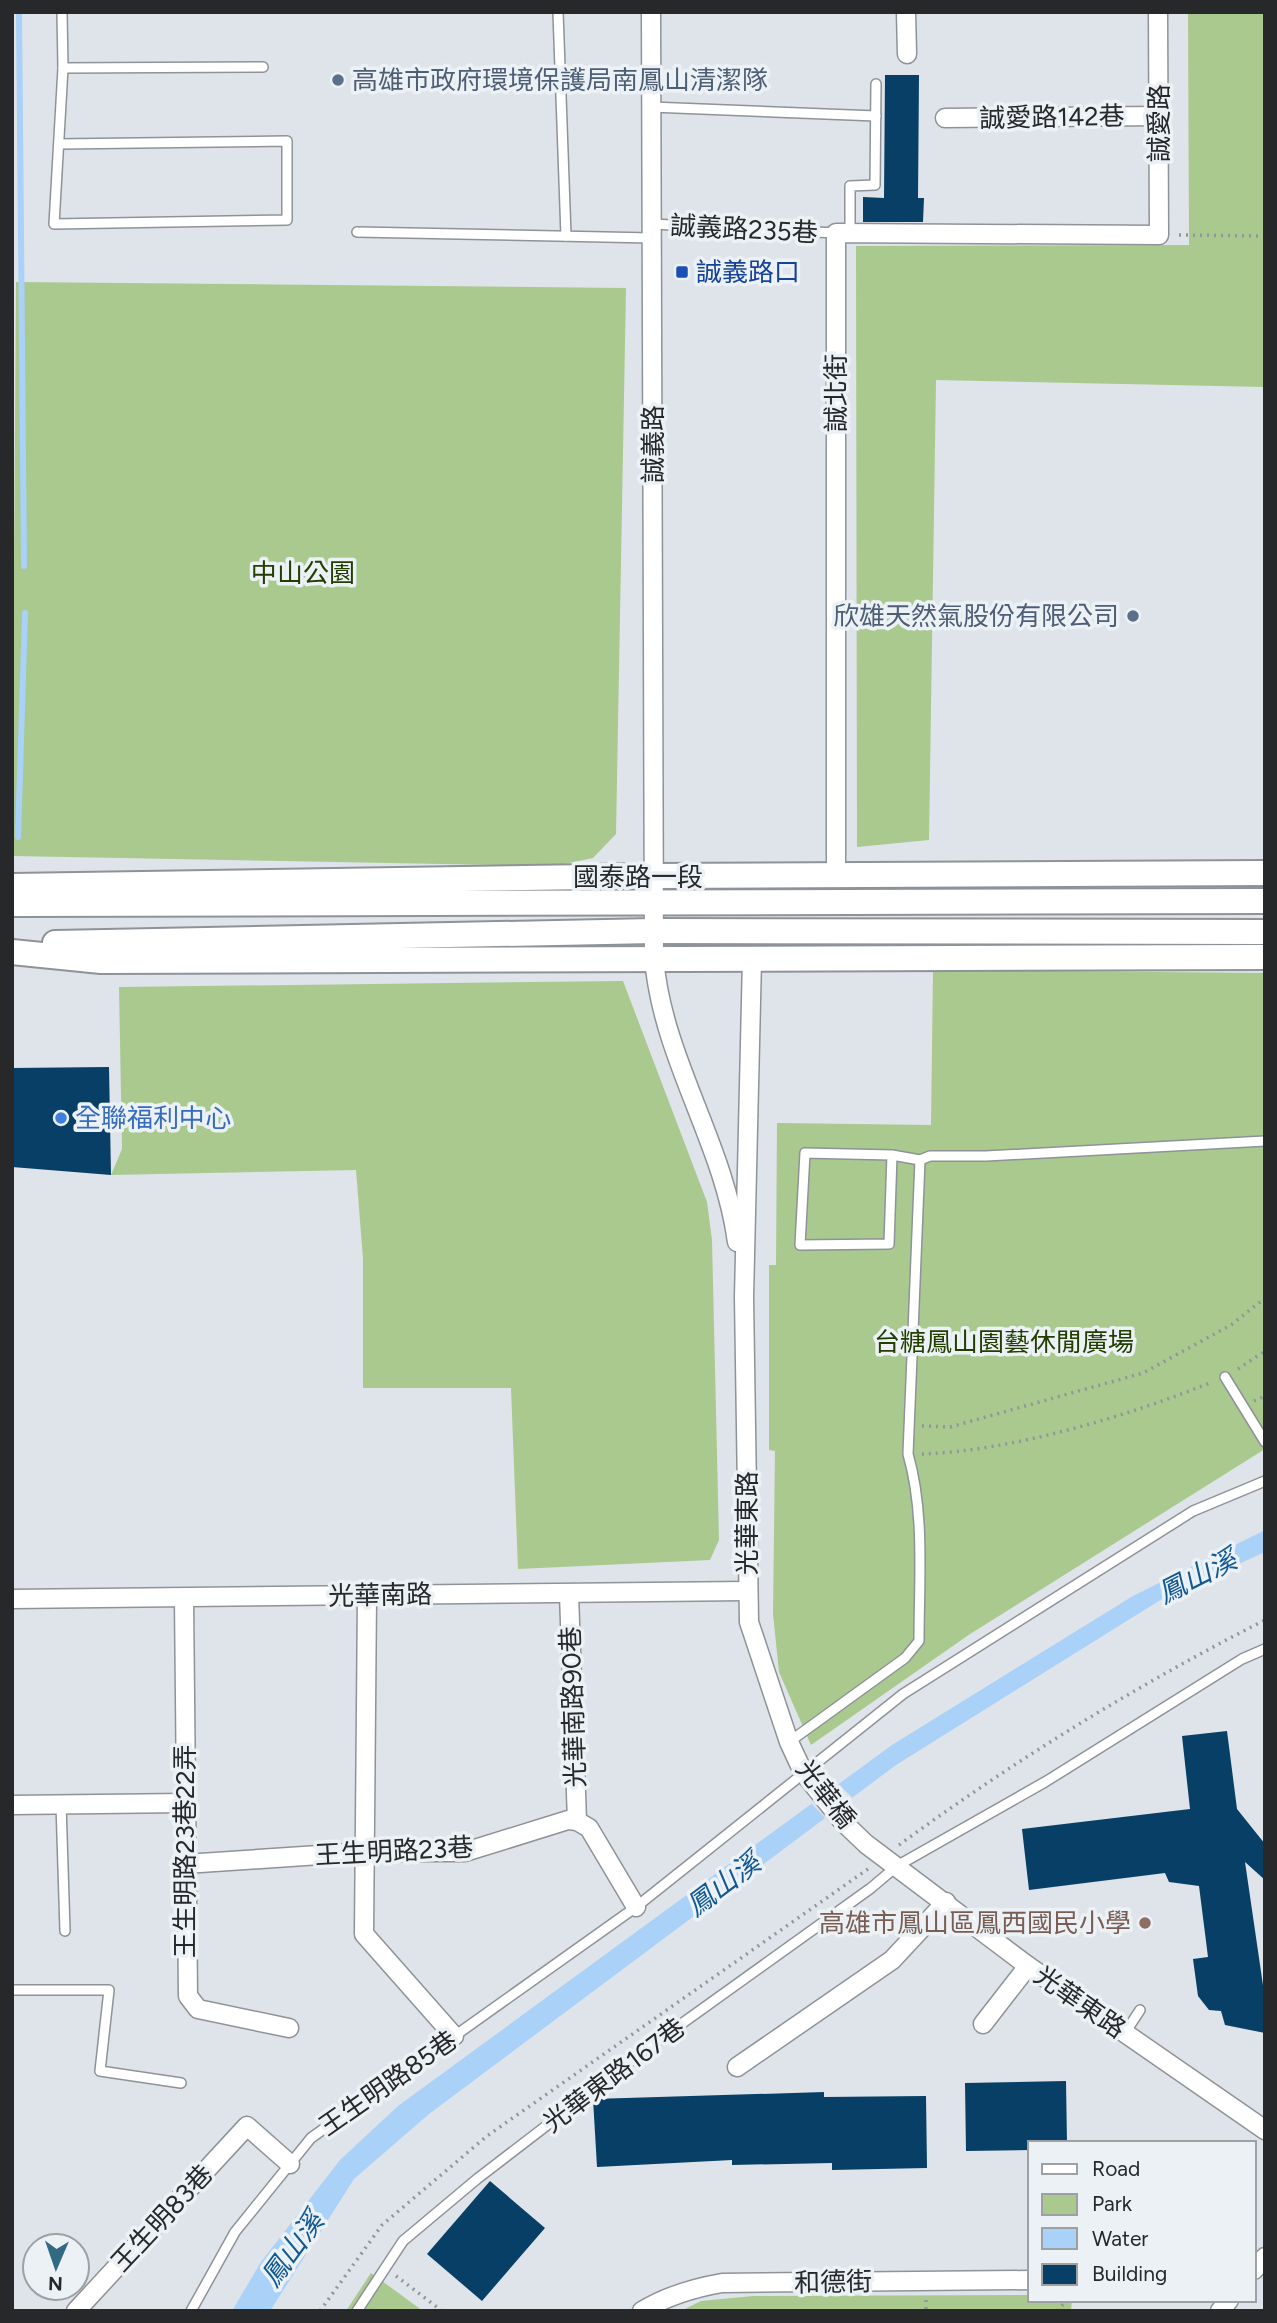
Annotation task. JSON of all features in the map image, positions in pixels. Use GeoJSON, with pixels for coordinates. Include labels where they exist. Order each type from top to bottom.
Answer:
{"type":"FeatureCollection","features":[{"type":"Feature","properties":{"kind":"street","name":"誠義路"},"geometry":{"type":"LineString","coordinates":[[651,12],[654,876]]}},
{"type":"Feature","properties":{"kind":"street"},"geometry":{"type":"LineString","coordinates":[[906,12],[907,54]]}},
{"type":"Feature","properties":{"kind":"street","name":"誠愛路"},"geometry":{"type":"LineString","coordinates":[[1158,12],[1159,234]]}},
{"type":"Feature","properties":{"kind":"street","name":"誠愛路142巷"},"geometry":{"type":"LineString","coordinates":[[945,118],[1159,116]]}},
{"type":"Feature","properties":{"kind":"street"},"geometry":{"type":"LineString","coordinates":[[843,232],[1159,234]]}},
{"type":"Feature","properties":{"kind":"street","name":"誠北街"},"geometry":{"type":"LineString","coordinates":[[836,877],[843,232]]}},
{"type":"Feature","properties":{"kind":"street","name":"國泰路一段"},"geometry":{"type":"LineString","coordinates":[[12,886],[654,876],[1265,873]]}},
{"type":"Feature","properties":{"kind":"street","name":"光華東路"},"geometry":{"type":"LineString","coordinates":[[654,876],[654,958],[664,1016],[731,1204],[744,1297]]}},
{"type":"Feature","properties":{"kind":"street","name":"國泰路一段"},"geometry":{"type":"LineString","coordinates":[[12,904],[1265,901]]}},
{"type":"Feature","properties":{"kind":"street","name":"國泰路一段"},"geometry":{"type":"LineString","coordinates":[[12,944],[653,931],[1265,932]]}},
{"type":"Feature","properties":{"kind":"street"},"geometry":{"type":"LineString","coordinates":[[514,935],[514,960]]}},
{"type":"Feature","properties":{"kind":"street"},"geometry":{"type":"LineString","coordinates":[[12,953],[101,961],[1265,957]]}},
{"type":"Feature","properties":{"kind":"street","name":"光華東路"},"geometry":{"type":"LineString","coordinates":[[752,959],[744,1297],[748,1622],[789,1742]]}},
{"type":"Feature","properties":{"kind":"street","name":"光華南路"},"geometry":{"type":"LineString","coordinates":[[12,1599],[747,1591]]}},
{"type":"Feature","properties":{"kind":"street","name":"光華南路90巷"},"geometry":{"type":"LineString","coordinates":[[569,1594],[577,1821]]}},
{"type":"Feature","properties":{"kind":"street"},"geometry":{"type":"LineString","coordinates":[[368,1595],[364,1934],[454,2036]]}},
{"type":"Feature","properties":{"kind":"street","name":"王生明路23巷22弄"},"geometry":{"type":"LineString","coordinates":[[184,1598],[188,1996],[198,2009],[289,2028]]}},
{"type":"Feature","properties":{"kind":"street","name":"光華橋"},"geometry":{"type":"LineString","coordinates":[[789,1742],[803,1772],[843,1822],[866,1844]]}},
{"type":"Feature","properties":{"kind":"street"},"geometry":{"type":"LineString","coordinates":[[12,1805],[185,1803]]}},
{"type":"Feature","properties":{"kind":"street","name":"王生明路23巷"},"geometry":{"type":"LineString","coordinates":[[185,1864],[364,1852],[465,1852],[568,1820],[577,1821]]}},
{"type":"Feature","properties":{"kind":"street"},"geometry":{"type":"LineString","coordinates":[[577,1821],[589,1828],[636,1907]]}},
{"type":"Feature","properties":{"kind":"street","name":"光華東路"},"geometry":{"type":"LineString","coordinates":[[866,1844],[1028,1966],[1265,2130]]}},
{"type":"Feature","properties":{"kind":"street"},"geometry":{"type":"LineString","coordinates":[[737,2067],[892,1960],[946,1902]]}},
{"type":"Feature","properties":{"kind":"street"},"geometry":{"type":"LineString","coordinates":[[984,2024],[1028,1966]]}},
{"type":"Feature","properties":{"kind":"street","name":"王生明83巷"},"geometry":{"type":"LineString","coordinates":[[76,2311],[247,2126],[290,2164]]}},
{"type":"Feature","properties":{"kind":"street","name":"和德街"},"geometry":{"type":"LineString","coordinates":[[642,2311],[672,2295],[722,2283],[1028,2280]]}},
{"type":"Feature","properties":{"kind":"lane"},"geometry":{"type":"LineString","coordinates":[[59,144],[287,141],[287,220],[54,224],[62,68],[62,12]]}},
{"type":"Feature","properties":{"kind":"lane"},"geometry":{"type":"LineString","coordinates":[[558,12],[566,236]]}},
{"type":"Feature","properties":{"kind":"lane"},"geometry":{"type":"LineString","coordinates":[[62,68],[263,67]]}},
{"type":"Feature","properties":{"kind":"lane"},"geometry":{"type":"LineString","coordinates":[[843,232],[850,186],[875,185],[876,84]]}},
{"type":"Feature","properties":{"kind":"lane"},"geometry":{"type":"LineString","coordinates":[[651,107],[876,116]]}},
{"type":"Feature","properties":{"kind":"lane","name":"誠義路235巷"},"geometry":{"type":"LineString","coordinates":[[357,232],[566,236],[652,231],[843,232]]}},
{"type":"Feature","properties":{"kind":"lane"},"geometry":{"type":"LineString","coordinates":[[892,1155],[889,1244],[800,1245],[805,1153],[892,1155],[920,1160],[930,1156],[986,1156],[1265,1141]]}},
{"type":"Feature","properties":{"kind":"lane"},"geometry":{"type":"LineString","coordinates":[[789,1742],[905,1658],[919,1641],[915,1477],[908,1454],[920,1160]]}},
{"type":"Feature","properties":{"kind":"lane"},"geometry":{"type":"LineString","coordinates":[[1225,1377],[1265,1442]]}},
{"type":"Feature","properties":{"kind":"lane","name":"王生明路85巷"},"geometry":{"type":"LineString","coordinates":[[191,2311],[235,2232],[312,2138],[636,1907],[903,1694],[1194,1510],[1265,1481]]}},
{"type":"Feature","properties":{"kind":"lane","name":"光華東路167巷"},"geometry":{"type":"LineString","coordinates":[[356,2311],[403,2241],[477,2179],[645,2050],[871,1888],[897,1866],[1045,1782],[1242,1659],[1265,1649]]}},
{"type":"Feature","properties":{"kind":"lane"},"geometry":{"type":"LineString","coordinates":[[61,1804],[65,1931]]}},
{"type":"Feature","properties":{"kind":"lane"},"geometry":{"type":"LineString","coordinates":[[12,1990],[109,1990],[100,2071],[181,2083]]}},
{"type":"Feature","properties":{"kind":"lane"},"geometry":{"type":"LineString","coordinates":[[1125,2033],[1140,2010]]}},
{"type":"Feature","properties":{"kind":"path"},"geometry":{"type":"LineString","coordinates":[[1159,234],[1265,236]]}},
{"type":"Feature","properties":{"kind":"path"},"geometry":{"type":"LineString","coordinates":[[910,1426],[950,1427],[1143,1373],[1231,1325],[1265,1298]]}},
{"type":"Feature","properties":{"kind":"path"},"geometry":{"type":"LineString","coordinates":[[908,1454],[946,1453],[1054,1433],[1163,1403],[1225,1377],[1265,1351]]}},
{"type":"Feature","properties":{"kind":"path"},"geometry":{"type":"LineString","coordinates":[[386,2268],[442,2311]]}},
{"type":"Feature","properties":{"kind":"path"},"geometry":{"type":"LineString","coordinates":[[926,2300],[926,2311]]}},
{"type":"Feature","properties":{"kind":"green space"},"geometry":{"type":"Polygon","coordinates":[[[1188,12],[1265,12],[1265,387],[936,380],[929,840],[857,847],[856,246],[1189,245],[1188,12]]]}},
{"type":"Feature","properties":{"kind":"green space","name":"中山公園"},"geometry":{"type":"Polygon","coordinates":[[[16,282],[626,288],[616,834],[593,858],[554,866],[12,856],[16,282]]]}},
{"type":"Feature","properties":{"kind":"green space","name":"台糖鳳山園藝休閒廣場"},"geometry":{"type":"Polygon","coordinates":[[[933,970],[1265,973],[1265,1449],[970,1634],[811,1745],[779,1672],[773,1614],[775,1451],[769,1450],[769,1265],[776,1265],[777,1123],[931,1125],[933,970]]]}},
{"type":"Feature","properties":{"kind":"green space"},"geometry":{"type":"Polygon","coordinates":[[[623,981],[707,1202],[712,1240],[719,1540],[710,1560],[518,1569],[511,1388],[363,1388],[363,1259],[356,1170],[111,1175],[122,1149],[119,987],[623,981]]]}},
{"type":"Feature","properties":{"kind":"green space"},"geometry":{"type":"Polygon","coordinates":[[[371,2273],[423,2311],[346,2311],[371,2273]]]}},
{"type":"Feature","properties":{"kind":"green space"},"geometry":{"type":"Polygon","coordinates":[[[1028,2295],[1028,2302],[1072,2302],[1071,2311],[681,2311],[701,2301],[753,2296],[1028,2295]]]}},
{"type":"Feature","properties":{"kind":"water","name":"鳳山溪"},"geometry":{"type":"Polygon","coordinates":[[[1265,1530],[1265,1552],[1162,1599],[896,1765],[429,2114],[354,2179],[270,2311],[232,2311],[261,2262],[340,2160],[398,2106],[892,1745],[1133,1596],[1265,1530]]]}},
{"type":"Feature","properties":{"kind":"pier"},"geometry":{"type":"Polygon","coordinates":[[[836,1782],[855,1800],[828,1821],[809,1801],[836,1782]]]}},
{"type":"Feature","properties":{"kind":"building"},"geometry":{"type":"Polygon","coordinates":[[[885,75],[919,75],[918,198],[924,198],[923,222],[863,222],[863,197],[884,198],[885,75]]]}},
{"type":"Feature","properties":{"kind":"building","name":"全聯福利中心"},"geometry":{"type":"Polygon","coordinates":[[[109,1067],[111,1175],[12,1167],[12,1068],[109,1067]]]}},
{"type":"Feature","properties":{"kind":"building"},"geometry":{"type":"Polygon","coordinates":[[[1227,1731],[1237,1809],[1265,1844],[1265,1880],[1245,1862],[1265,1999],[1265,2033],[1225,2025],[1221,2011],[1209,2010],[1198,1996],[1193,1959],[1208,1957],[1199,1886],[1169,1882],[1165,1873],[1029,1890],[1022,1829],[1190,1809],[1182,1736],[1227,1731]]]}},
{"type":"Feature","properties":{"kind":"building"},"geometry":{"type":"Polygon","coordinates":[[[1066,2081],[1067,2141],[1028,2141],[1028,2150],[966,2151],[965,2083],[1066,2081]]]}},
{"type":"Feature","properties":{"kind":"building"},"geometry":{"type":"Polygon","coordinates":[[[824,2092],[824,2097],[926,2096],[927,2168],[832,2170],[832,2163],[732,2165],[732,2160],[597,2167],[593,2099],[824,2092]]]}},
{"type":"Feature","properties":{"kind":"building"},"geometry":{"type":"Polygon","coordinates":[[[490,2181],[545,2228],[482,2301],[427,2254],[490,2181]]]}},
{"type":"Feature","properties":{"kind":"waterway"},"geometry":{"type":"LineString","coordinates":[[19,12],[24,566]]}},
{"type":"Feature","properties":{"kind":"waterway"},"geometry":{"type":"LineString","coordinates":[[18,837],[25,613]]}},
{"type":"Feature","properties":{"kind":"place","name":"高雄市政府環境保護局南鳳山清潔隊"},"geometry":{"type":"Point","coordinates":[338,80]}},
{"type":"Feature","properties":{"kind":"place","name":"誠義路口"},"geometry":{"type":"Point","coordinates":[682,272]}},
{"type":"Feature","properties":{"kind":"place","name":"欣雄天然氣股份有限公司"},"geometry":{"type":"Point","coordinates":[1133,616]}},
{"type":"Feature","properties":{"kind":"place","name":"全聯福利中心"},"geometry":{"type":"Point","coordinates":[61,1118]}},
{"type":"Feature","properties":{"kind":"place","name":"高雄市鳳山區鳳西國民小學"},"geometry":{"type":"Point","coordinates":[1145,1923]}}]}
